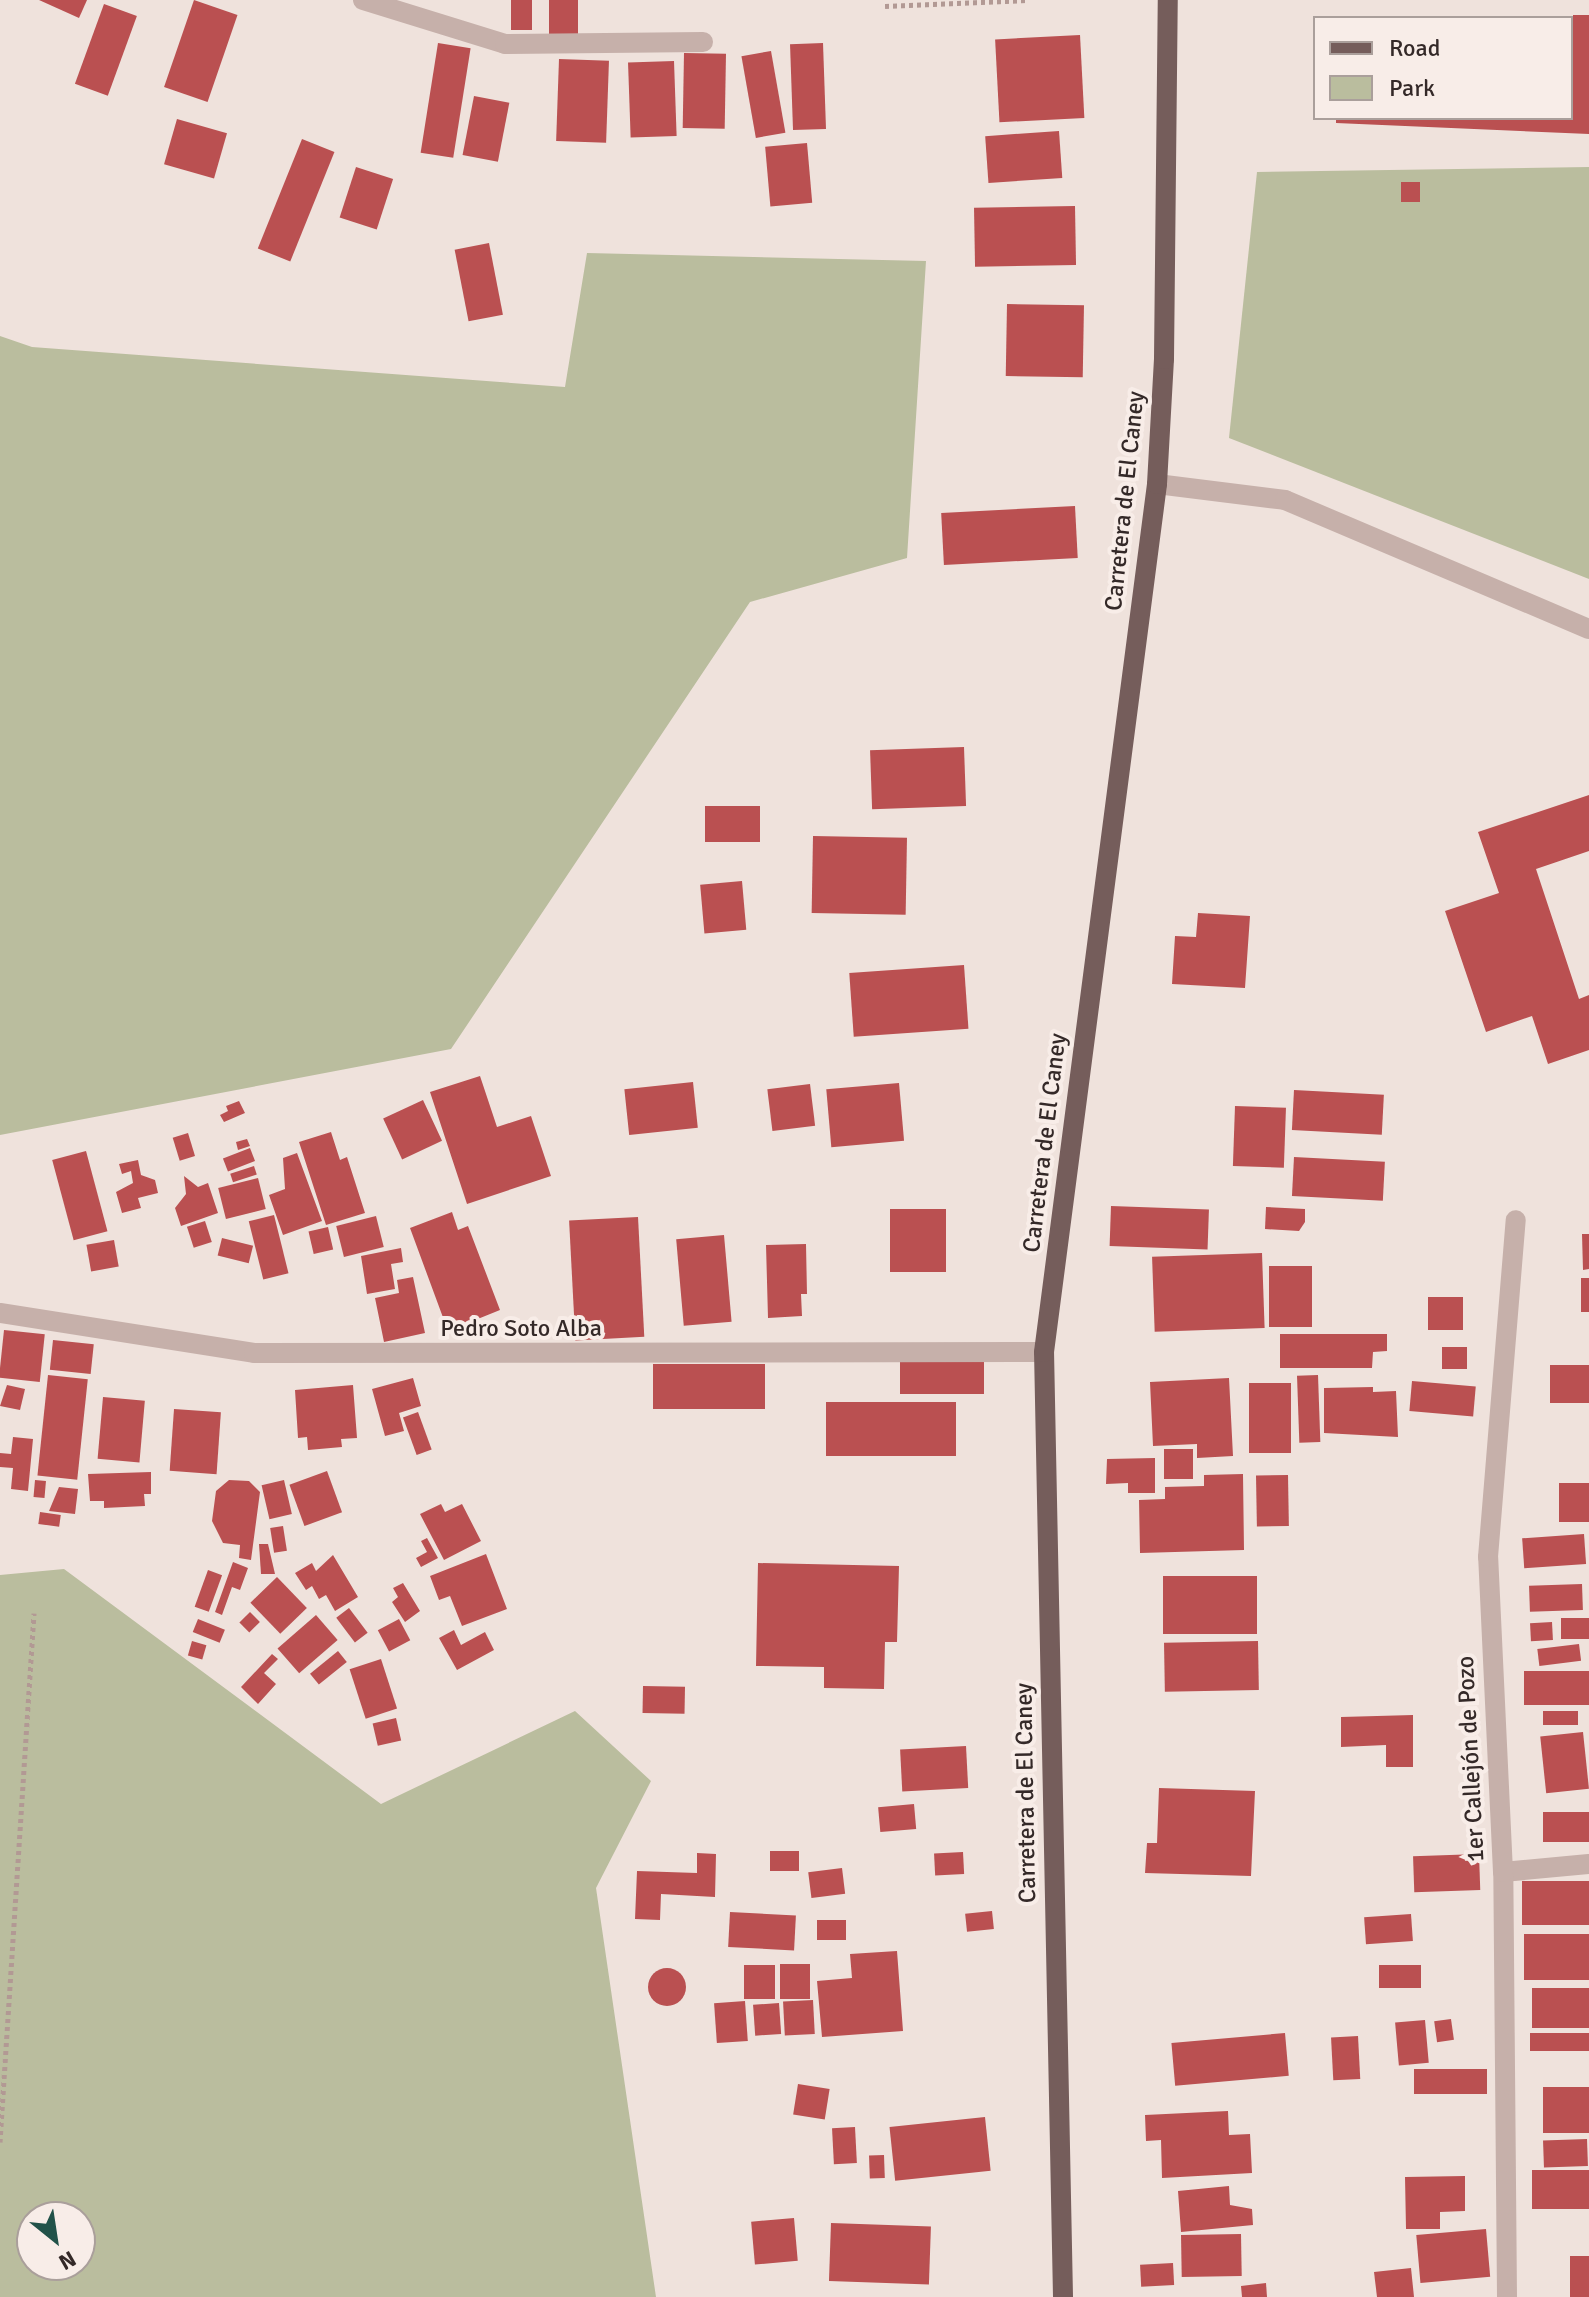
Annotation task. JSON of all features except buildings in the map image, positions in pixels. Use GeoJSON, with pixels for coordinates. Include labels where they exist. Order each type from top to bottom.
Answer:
{"type":"FeatureCollection","features":[{"type":"Feature","properties":{"kind":"main road","name":"Carretera de El Caney"},"geometry":{"type":"LineString","coordinates":[[1063,2297],[1044,1352],[1157,484],[1164,359],[1168,0]]}},
{"type":"Feature","properties":{"kind":"street"},"geometry":{"type":"LineString","coordinates":[[363,0],[505,44],[703,42]]}},
{"type":"Feature","properties":{"kind":"street"},"geometry":{"type":"LineString","coordinates":[[1157,484],[1285,500],[1589,629]]}},
{"type":"Feature","properties":{"kind":"street","name":"1er Callejón de Pozo"},"geometry":{"type":"LineString","coordinates":[[1507,2297],[1503,1872],[1488,1557],[1516,1220]]}},
{"type":"Feature","properties":{"kind":"street","name":"Pedro Soto Alba"},"geometry":{"type":"LineString","coordinates":[[0,1313],[254,1353],[1044,1352]]}},
{"type":"Feature","properties":{"kind":"street"},"geometry":{"type":"LineString","coordinates":[[1503,1872],[1589,1864]]}},
{"type":"Feature","properties":{"kind":"path"},"geometry":{"type":"LineString","coordinates":[[885,6],[1027,0]]}},
{"type":"Feature","properties":{"kind":"path"},"geometry":{"type":"LineString","coordinates":[[0,2142],[34,1613]]}},
{"type":"Feature","properties":{"kind":"green space"},"geometry":{"type":"Polygon","coordinates":[[[1589,167],[1589,579],[1229,438],[1257,172],[1589,167]]]}},
{"type":"Feature","properties":{"kind":"green space"},"geometry":{"type":"Polygon","coordinates":[[[587,253],[926,261],[907,558],[750,602],[451,1049],[0,1135],[0,336],[32,347],[565,387],[587,253]]]}},
{"type":"Feature","properties":{"kind":"green space"},"geometry":{"type":"Polygon","coordinates":[[[64,1569],[381,1804],[575,1711],[651,1781],[596,1888],[656,2297],[0,2297],[0,1575],[64,1569]]]}}]}
